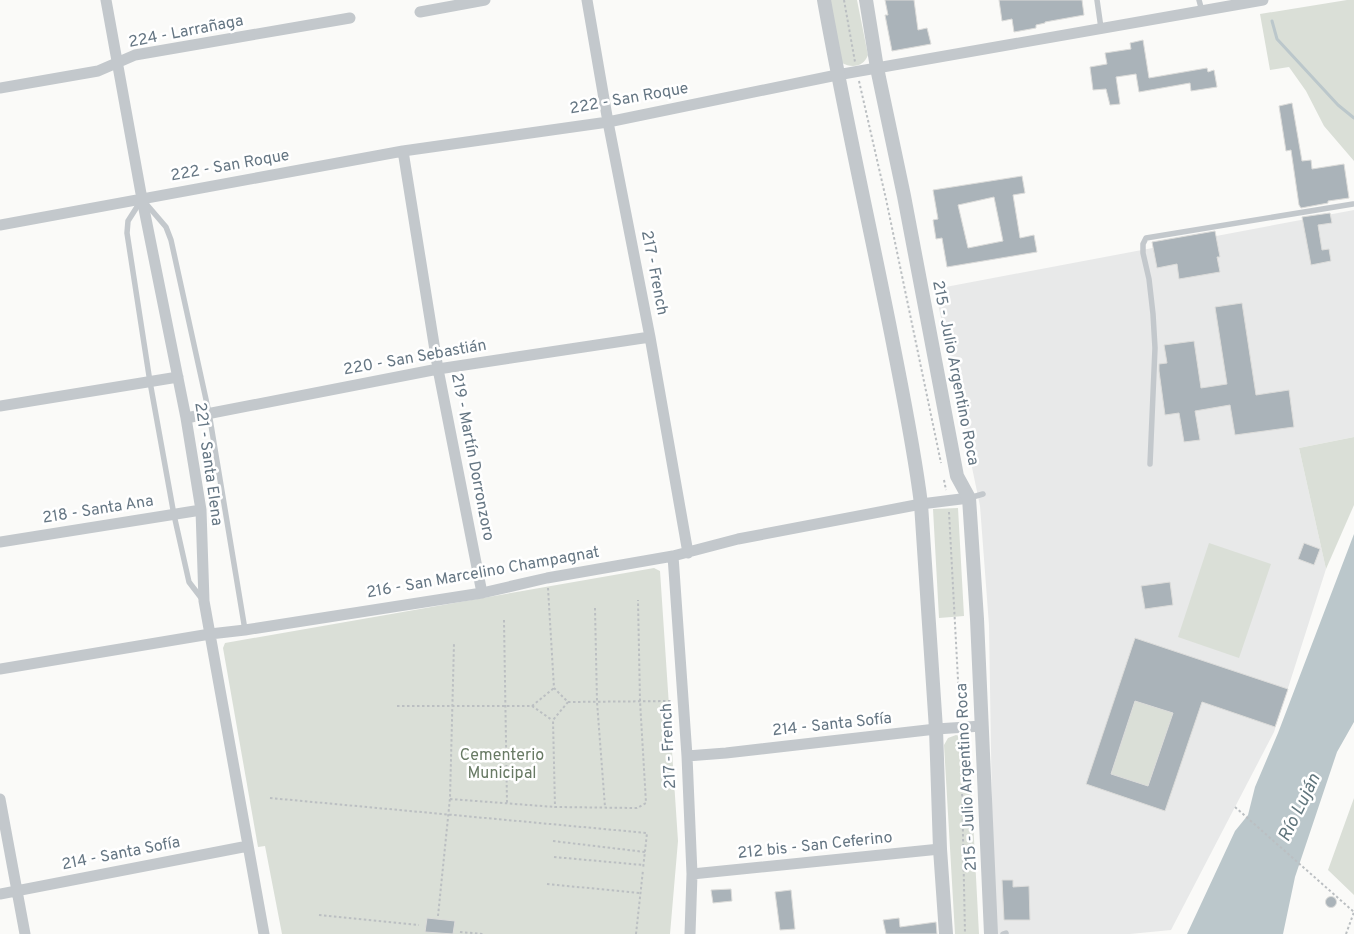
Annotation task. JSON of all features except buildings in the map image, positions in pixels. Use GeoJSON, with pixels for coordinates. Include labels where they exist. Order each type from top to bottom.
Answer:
{"type":"FeatureCollection","features":[{"type":"Feature","properties":{"kind":"street","name":"221 - Santa Elena"},"geometry":{"type":"LineString","coordinates":[[106,0],[142,199],[186,418],[201,510],[204,601],[264,934]]}},
{"type":"Feature","properties":{"kind":"street"},"geometry":{"type":"LineString","coordinates":[[420,12],[485,0]]}},
{"type":"Feature","properties":{"kind":"street","name":"217 - French"},"geometry":{"type":"LineString","coordinates":[[587,0],[688,553]]}},
{"type":"Feature","properties":{"kind":"street","name":"215 - Julio Argentino Roca"},"geometry":{"type":"LineString","coordinates":[[824,0],[837,75],[865,202],[910,431],[922,504],[946,934]]}},
{"type":"Feature","properties":{"kind":"street","name":"215 - Julio Argentino Roca"},"geometry":{"type":"LineString","coordinates":[[866,0],[877,68],[904,196],[957,476],[969,498],[977,619],[991,934]]}},
{"type":"Feature","properties":{"kind":"street","name":"222 - San Roque"},"geometry":{"type":"LineString","coordinates":[[0,225],[403,151],[608,122],[837,75],[1101,28],[1200,5],[1263,0]]}},
{"type":"Feature","properties":{"kind":"street","name":"224 - Larrañaga"},"geometry":{"type":"LineString","coordinates":[[0,88],[98,72],[135,55],[350,18]]}},
{"type":"Feature","properties":{"kind":"street","name":"219 - Martín Dorronzoro"},"geometry":{"type":"LineString","coordinates":[[403,151],[438,369],[482,592]]}},
{"type":"Feature","properties":{"kind":"street","name":"220 - San Sebastián"},"geometry":{"type":"LineString","coordinates":[[186,418],[438,369],[650,338]]}},
{"type":"Feature","properties":{"kind":"street"},"geometry":{"type":"LineString","coordinates":[[0,406],[178,377]]}},
{"type":"Feature","properties":{"kind":"street","name":"216 - San Marcelino Champagnat"},"geometry":{"type":"LineString","coordinates":[[0,669],[482,592],[547,578],[688,553],[738,539],[922,504],[969,498]]}},
{"type":"Feature","properties":{"kind":"street","name":"218 - Santa Ana"},"geometry":{"type":"LineString","coordinates":[[0,542],[201,510]]}},
{"type":"Feature","properties":{"kind":"street","name":"217 - French"},"geometry":{"type":"LineString","coordinates":[[673,556],[687,756],[692,874],[690,934]]}},
{"type":"Feature","properties":{"kind":"street","name":"214 - Santa Sofía"},"geometry":{"type":"LineString","coordinates":[[687,756],[726,754],[982,726]]}},
{"type":"Feature","properties":{"kind":"street"},"geometry":{"type":"LineString","coordinates":[[0,799],[25,934]]}},
{"type":"Feature","properties":{"kind":"street","name":"214 - Santa Sofía"},"geometry":{"type":"LineString","coordinates":[[0,894],[248,846]]}},
{"type":"Feature","properties":{"kind":"street","name":"212 bis - San Ceferino"},"geometry":{"type":"LineString","coordinates":[[692,874],[940,849]]}},
{"type":"Feature","properties":{"kind":"lane"},"geometry":{"type":"LineString","coordinates":[[1097,0],[1101,28]]}},
{"type":"Feature","properties":{"kind":"lane"},"geometry":{"type":"LineString","coordinates":[[204,601],[189,582],[174,515],[150,382],[127,233],[128,221],[142,199],[166,226],[171,240],[209,413],[245,630]]}},
{"type":"Feature","properties":{"kind":"lane"},"geometry":{"type":"LineString","coordinates":[[1150,464],[1155,348],[1149,279],[1143,253],[1143,244],[1146,238],[1353,204]]}},
{"type":"Feature","properties":{"kind":"lane"},"geometry":{"type":"LineString","coordinates":[[969,498],[983,494]]}},
{"type":"Feature","properties":{"kind":"path"},"geometry":{"type":"LineString","coordinates":[[547,578],[554,688],[568,702],[683,701]]}},
{"type":"Feature","properties":{"kind":"path"},"geometry":{"type":"LineString","coordinates":[[450,798],[555,807],[637,808],[646,803],[640,702],[638,600]]}},
{"type":"Feature","properties":{"kind":"path"},"geometry":{"type":"LineString","coordinates":[[595,608],[597,702],[605,807]]}},
{"type":"Feature","properties":{"kind":"path"},"geometry":{"type":"LineString","coordinates":[[504,620],[507,803]]}},
{"type":"Feature","properties":{"kind":"path"},"geometry":{"type":"LineString","coordinates":[[438,916],[450,798],[454,643]]}},
{"type":"Feature","properties":{"kind":"path"},"geometry":{"type":"LineString","coordinates":[[532,706],[554,688]]}},
{"type":"Feature","properties":{"kind":"path"},"geometry":{"type":"LineString","coordinates":[[555,807],[553,720],[568,702]]}},
{"type":"Feature","properties":{"kind":"path"},"geometry":{"type":"LineString","coordinates":[[397,706],[532,706],[553,720]]}},
{"type":"Feature","properties":{"kind":"path"},"geometry":{"type":"LineString","coordinates":[[270,798],[647,833],[636,934]]}},
{"type":"Feature","properties":{"kind":"path"},"geometry":{"type":"LineString","coordinates":[[1235,807],[1354,912],[1346,934]]}},
{"type":"Feature","properties":{"kind":"path"},"geometry":{"type":"LineString","coordinates":[[553,841],[644,852]]}},
{"type":"Feature","properties":{"kind":"path"},"geometry":{"type":"LineString","coordinates":[[554,857],[643,865],[643,869]]}},
{"type":"Feature","properties":{"kind":"path"},"geometry":{"type":"LineString","coordinates":[[547,884],[640,893]]}},
{"type":"Feature","properties":{"kind":"path"},"geometry":{"type":"LineString","coordinates":[[319,916],[419,925]]}},
{"type":"Feature","properties":{"kind":"path"},"geometry":{"type":"LineString","coordinates":[[460,932],[483,934]]}},
{"type":"Feature","properties":{"kind":"shaded area"},"geometry":{"type":"Polygon","coordinates":[[[1354,210],[1354,437],[1299,448],[1326,569],[1274,732],[1171,930],[1130,934],[994,934],[989,625],[980,506],[935,289],[1354,210]]]}},
{"type":"Feature","properties":{"kind":"green space"},"geometry":{"type":"Polygon","coordinates":[[[829,0],[857,0],[868,55],[861,64],[850,66],[842,63],[829,0]]]}},
{"type":"Feature","properties":{"kind":"green space"},"geometry":{"type":"Polygon","coordinates":[[[1354,0],[1354,161],[1324,126],[1306,91],[1289,67],[1270,70],[1260,14],[1354,0]]]}},
{"type":"Feature","properties":{"kind":"green space"},"geometry":{"type":"Polygon","coordinates":[[[1354,437],[1354,505],[1326,569],[1299,448],[1354,437]]]}},
{"type":"Feature","properties":{"kind":"green space"},"geometry":{"type":"Polygon","coordinates":[[[958,508],[964,616],[939,618],[933,509],[958,508]]]}},
{"type":"Feature","properties":{"kind":"green space"},"geometry":{"type":"Polygon","coordinates":[[[1209,543],[1271,564],[1239,658],[1178,637],[1209,543]]]}},
{"type":"Feature","properties":{"kind":"green space","name":"Cementerio Municipal"},"geometry":{"type":"Polygon","coordinates":[[[654,568],[660,571],[678,841],[670,934],[282,934],[265,846],[258,847],[223,648],[225,643],[654,568]]]}},
{"type":"Feature","properties":{"kind":"green space"},"geometry":{"type":"Polygon","coordinates":[[[1135,701],[1173,713],[1148,786],[1111,774],[1135,701]]]}},
{"type":"Feature","properties":{"kind":"green space"},"geometry":{"type":"Polygon","coordinates":[[[956,735],[963,737],[969,744],[979,934],[955,934],[944,745],[948,738],[956,735]]]}},
{"type":"Feature","properties":{"kind":"green space"},"geometry":{"type":"Polygon","coordinates":[[[1354,798],[1354,895],[1328,870],[1354,798]]]}},
{"type":"Feature","properties":{"kind":"water","name":"Río Luján"},"geometry":{"type":"Polygon","coordinates":[[[1354,534],[1354,722],[1337,752],[1295,877],[1283,934],[1187,934],[1235,831],[1248,815],[1255,787],[1278,733],[1354,534]]]}},
{"type":"Feature","properties":{"kind":"waterway"},"geometry":{"type":"LineString","coordinates":[[1272,21],[1277,39],[1338,105],[1354,118]]}}]}
